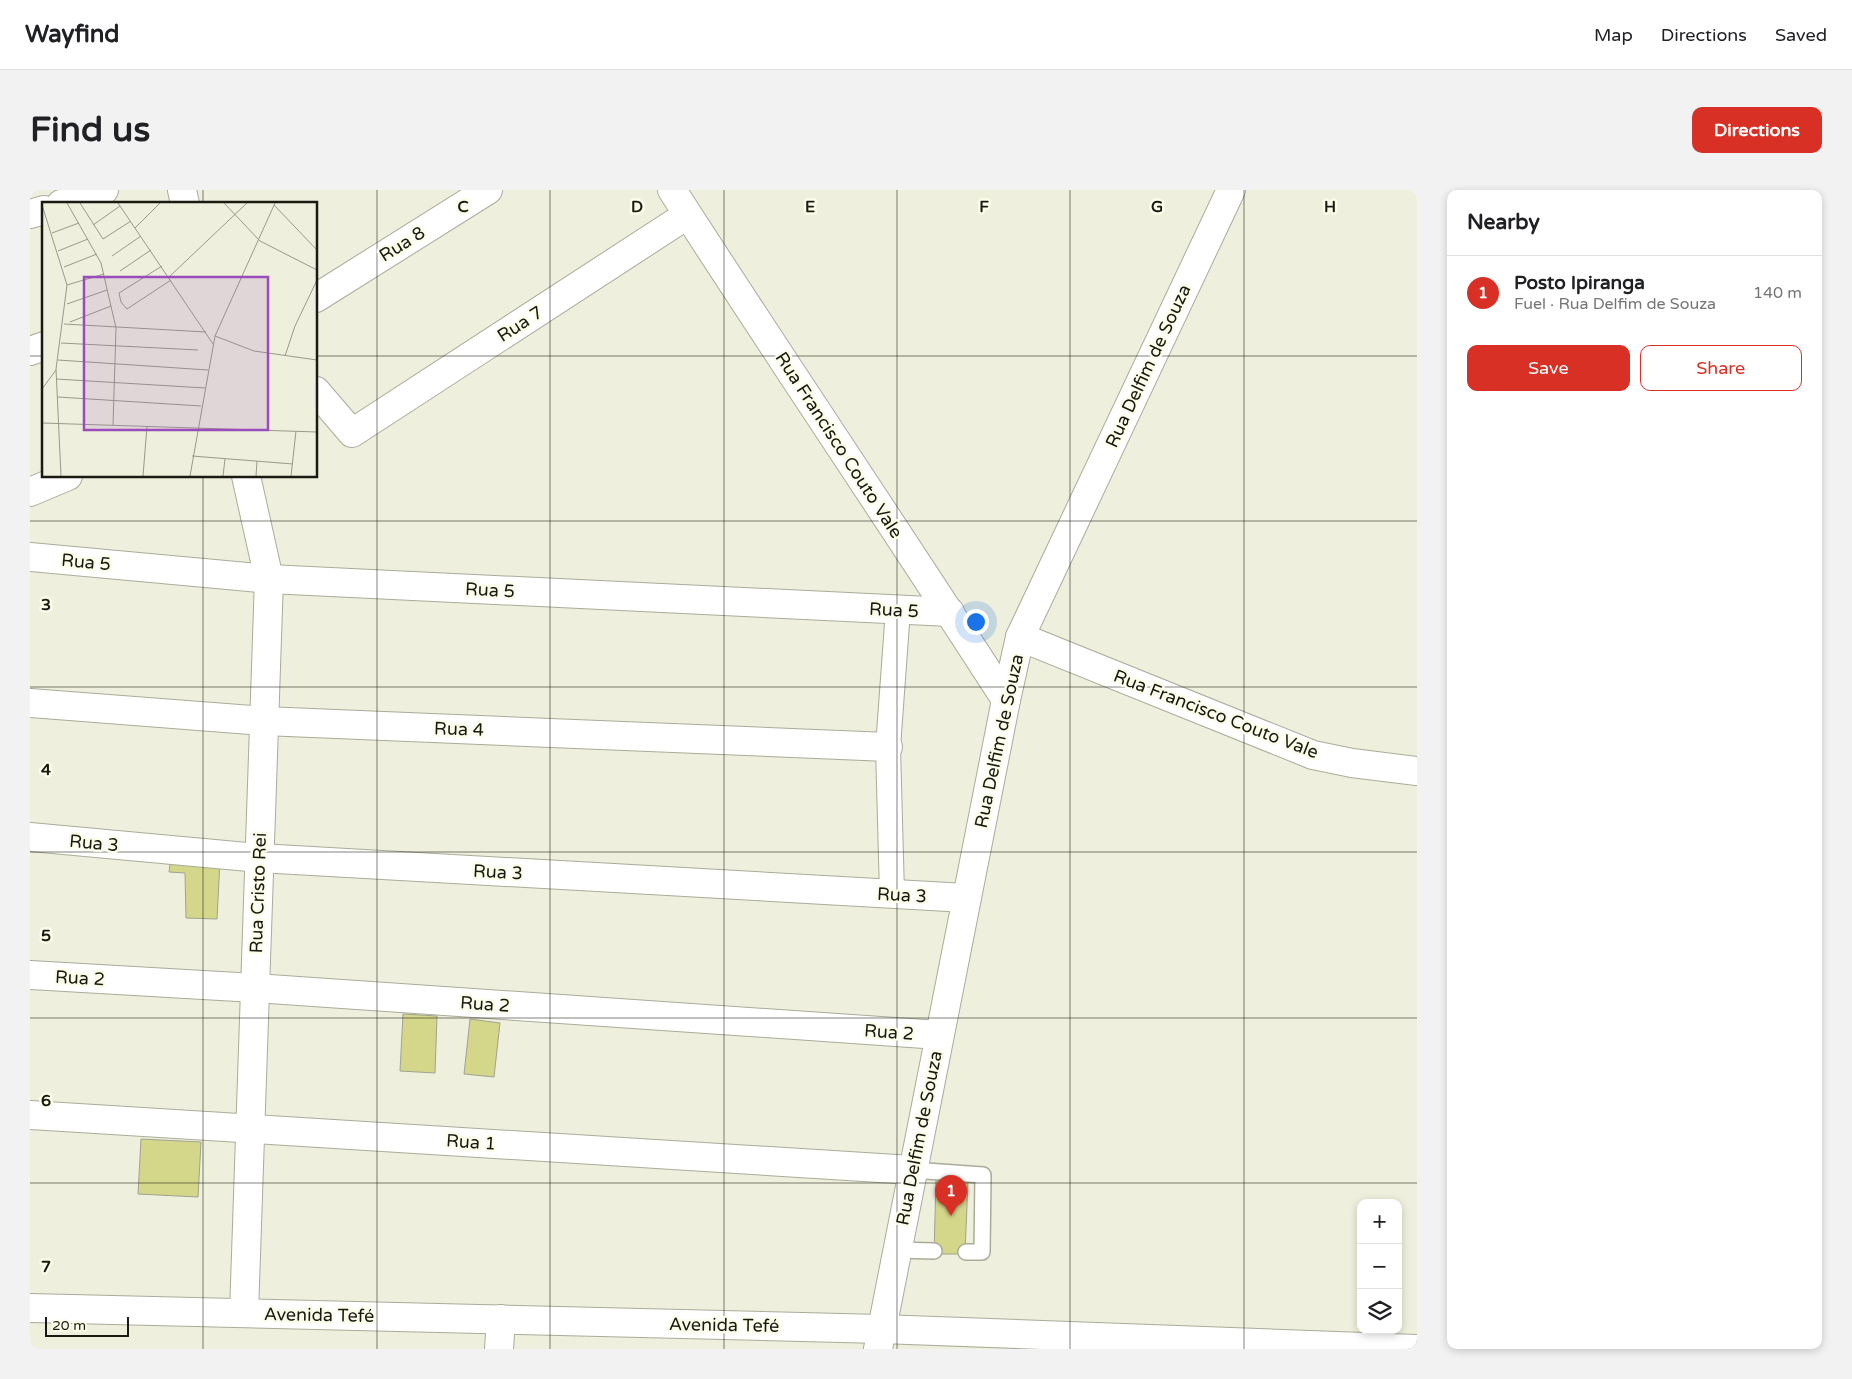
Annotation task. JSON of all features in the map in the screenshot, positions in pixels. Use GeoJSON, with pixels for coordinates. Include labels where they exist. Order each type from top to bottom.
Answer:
{"type":"FeatureCollection","features":[{"type":"Feature","properties":{"kind":"street"},"geometry":{"type":"LineString","coordinates":[[68,202],[104,190]]}},
{"type":"Feature","properties":{"kind":"street","name":"Rua 8"},"geometry":{"type":"LineString","coordinates":[[318,297],[488,190]]}},
{"type":"Feature","properties":{"kind":"street","name":"Rua Francisco Couto Vale"},"geometry":{"type":"LineString","coordinates":[[673,190],[687,215],[950,612],[1006,700]]}},
{"type":"Feature","properties":{"kind":"street","name":"Rua Delfim de Souza"},"geometry":{"type":"LineString","coordinates":[[879,1339],[966,898],[1020,637],[1230,190]]}},
{"type":"Feature","properties":{"kind":"street","name":"Rua 7"},"geometry":{"type":"LineString","coordinates":[[318,393],[352,433],[687,215]]}},
{"type":"Feature","properties":{"kind":"street"},"geometry":{"type":"LineString","coordinates":[[30,351],[42,347]]}},
{"type":"Feature","properties":{"kind":"street"},"geometry":{"type":"LineString","coordinates":[[30,492],[63,478]]}},
{"type":"Feature","properties":{"kind":"street","name":"Rua Cristo Rei"},"geometry":{"type":"LineString","coordinates":[[244,1313],[269,579],[246,478]]}},
{"type":"Feature","properties":{"kind":"street","name":"Rua 5"},"geometry":{"type":"LineString","coordinates":[[30,557],[269,579],[950,612]]}},
{"type":"Feature","properties":{"kind":"street"},"geometry":{"type":"LineString","coordinates":[[892,894],[888,747],[898,610]]}},
{"type":"Feature","properties":{"kind":"street","name":"Rua Francisco Couto Vale"},"geometry":{"type":"LineString","coordinates":[[1020,637],[1312,755],[1417,771]]}},
{"type":"Feature","properties":{"kind":"street","name":"Rua 4"},"geometry":{"type":"LineString","coordinates":[[30,704],[264,721],[888,747]]}},
{"type":"Feature","properties":{"kind":"street","name":"Rua 3"},"geometry":{"type":"LineString","coordinates":[[30,837],[259,858],[966,898]]}},
{"type":"Feature","properties":{"kind":"street","name":"Rua 2"},"geometry":{"type":"LineString","coordinates":[[30,975],[255,988],[939,1035]]}},
{"type":"Feature","properties":{"kind":"street","name":"Rua 1"},"geometry":{"type":"LineString","coordinates":[[30,1115],[912,1170]]}},
{"type":"Feature","properties":{"kind":"street","name":"Avenida Tefé"},"geometry":{"type":"LineString","coordinates":[[30,1308],[501,1319],[879,1339],[1417,1349]]}},
{"type":"Feature","properties":{"kind":"street"},"geometry":{"type":"LineString","coordinates":[[499,1349],[501,1319]]}},
{"type":"Feature","properties":{"kind":"lane"},"geometry":{"type":"LineString","coordinates":[[912,1170],[983,1175],[982,1252],[966,1252]]}},
{"type":"Feature","properties":{"kind":"lane"},"geometry":{"type":"LineString","coordinates":[[897,1250],[934,1251]]}},
{"type":"Feature","properties":{"kind":"building"},"geometry":{"type":"Polygon","coordinates":[[[171,857],[220,860],[217,919],[186,918],[185,873],[169,872],[171,857]]]}},
{"type":"Feature","properties":{"kind":"building"},"geometry":{"type":"Polygon","coordinates":[[[403,1014],[437,1016],[435,1073],[400,1071],[403,1014]]]}},
{"type":"Feature","properties":{"kind":"building"},"geometry":{"type":"Polygon","coordinates":[[[470,1019],[500,1023],[494,1077],[464,1074],[470,1019]]]}},
{"type":"Feature","properties":{"kind":"building"},"geometry":{"type":"Polygon","coordinates":[[[141,1139],[201,1142],[198,1197],[138,1194],[141,1139]]]}},
{"type":"Feature","properties":{"kind":"building"},"geometry":{"type":"Polygon","coordinates":[[[936,1180],[968,1180],[965,1254],[934,1254],[936,1180]]]}},
{"type":"Feature","properties":{"kind":"place","name":"Posto Ipiranga"},"geometry":{"type":"Point","coordinates":[951,1216]}}]}
